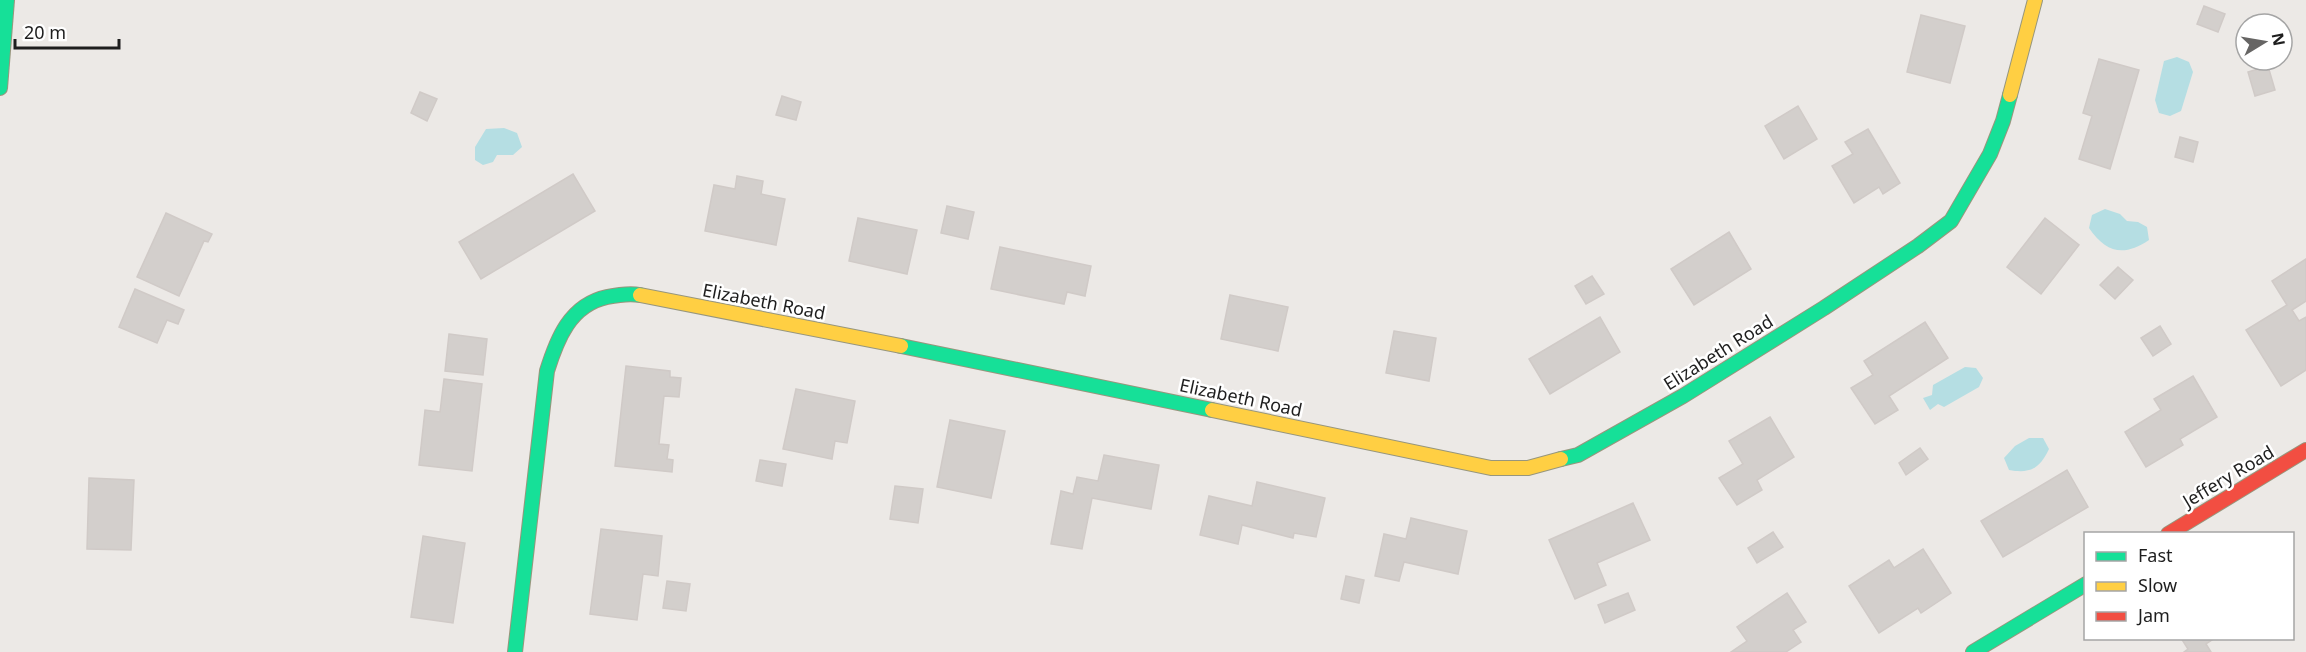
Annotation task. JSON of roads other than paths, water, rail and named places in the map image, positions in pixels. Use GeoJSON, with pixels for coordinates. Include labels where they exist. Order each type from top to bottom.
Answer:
{"type":"FeatureCollection","features":[{"type":"Feature","properties":{"kind":"street"},"geometry":{"type":"LineString","coordinates":[[0,88],[8,0]]}},
{"type":"Feature","properties":{"kind":"street","name":"Elizabeth Road"},"geometry":{"type":"LineString","coordinates":[[515,652],[547,371],[556,341],[572,316],[591,302],[613,294],[635,294],[936,353],[1491,468],[1528,468],[1578,455],[1683,396],[1833,302],[1918,246],[1951,221],[1990,154],[1999,132],[2035,0]]}},
{"type":"Feature","properties":{"kind":"street","name":"Jeffery Road"},"geometry":{"type":"LineString","coordinates":[[2171,532],[2306,450]]}},
{"type":"Feature","properties":{"kind":"street"},"geometry":{"type":"LineString","coordinates":[[1973,652],[2084,585]]}},
{"type":"Feature","properties":{"kind":"water"},"geometry":{"type":"Polygon","coordinates":[[[2177,57],[2189,62],[2193,72],[2181,111],[2170,116],[2159,113],[2155,100],[2164,61],[2177,57]]]}},
{"type":"Feature","properties":{"kind":"water"},"geometry":{"type":"Polygon","coordinates":[[[504,128],[517,133],[522,147],[513,155],[497,155],[493,162],[483,165],[475,160],[475,147],[486,129],[504,128]]]}},
{"type":"Feature","properties":{"kind":"water"},"geometry":{"type":"Polygon","coordinates":[[[2105,209],[2120,214],[2127,221],[2138,222],[2147,227],[2149,240],[2124,250],[2116,250],[2102,243],[2089,228],[2092,215],[2105,209]]]}},
{"type":"Feature","properties":{"kind":"water"},"geometry":{"type":"Polygon","coordinates":[[[1965,367],[1976,368],[1983,378],[1979,387],[1944,407],[1938,404],[1930,410],[1923,398],[1932,395],[1933,385],[1965,367]]]}},
{"type":"Feature","properties":{"kind":"water"},"geometry":{"type":"Polygon","coordinates":[[[2029,438],[2043,438],[2049,449],[2046,456],[2038,465],[2029,470],[2009,470],[2004,458],[2015,446],[2029,438]]]}}]}
